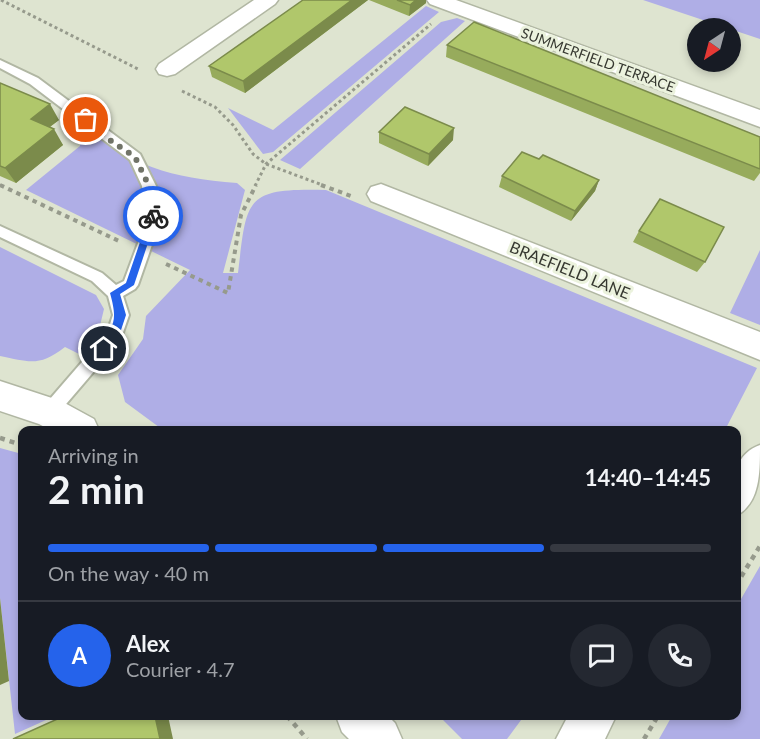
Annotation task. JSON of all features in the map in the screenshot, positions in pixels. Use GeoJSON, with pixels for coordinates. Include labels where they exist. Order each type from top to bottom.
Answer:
{"type":"FeatureCollection","features":[{"type":"Feature","properties":{"kind":"street"},"geometry":{"type":"LineString","coordinates":[[170,77],[268,0]]}},
{"type":"Feature","properties":{"kind":"street","name":"SUMMERFIELD TERRACE"},"geometry":{"type":"LineString","coordinates":[[447,4],[760,119]]}},
{"type":"Feature","properties":{"kind":"street","name":"BRAEFIELD LANE"},"geometry":{"type":"LineString","coordinates":[[367,196],[760,346]]}},
{"type":"Feature","properties":{"kind":"street"},"geometry":{"type":"LineString","coordinates":[[0,396],[49,412],[75,426]]}},
{"type":"Feature","properties":{"kind":"street"},"geometry":{"type":"LineString","coordinates":[[741,490],[760,462]]}},
{"type":"Feature","properties":{"kind":"street"},"geometry":{"type":"LineString","coordinates":[[362,720],[379,739]]}},
{"type":"Feature","properties":{"kind":"street"},"geometry":{"type":"LineString","coordinates":[[579,739],[591,720]]}},
{"type":"Feature","properties":{"kind":"lane"},"geometry":{"type":"LineString","coordinates":[[0,63],[34,81],[135,157],[149,186],[154,219],[130,285],[115,293]]}},
{"type":"Feature","properties":{"kind":"lane"},"geometry":{"type":"LineString","coordinates":[[0,231],[97,278],[115,293],[121,315],[114,336],[49,412]]}},
{"type":"Feature","properties":{"kind":"path"},"geometry":{"type":"LineString","coordinates":[[1,0],[140,70]]}},
{"type":"Feature","properties":{"kind":"path"},"geometry":{"type":"LineString","coordinates":[[0,185],[228,293],[241,215],[266,164],[432,24],[447,4]]}},
{"type":"Feature","properties":{"kind":"path"},"geometry":{"type":"LineString","coordinates":[[170,77],[215,107],[233,125],[253,154],[266,164],[367,196]]}},
{"type":"Feature","properties":{"kind":"path"},"geometry":{"type":"LineString","coordinates":[[0,438],[18,444]]}},
{"type":"Feature","properties":{"kind":"path"},"geometry":{"type":"LineString","coordinates":[[741,577],[760,546]]}},
{"type":"Feature","properties":{"kind":"path"},"geometry":{"type":"LineString","coordinates":[[290,720],[306,739]]}},
{"type":"Feature","properties":{"kind":"path"},"geometry":{"type":"LineString","coordinates":[[644,739],[656,720]]}},
{"type":"Feature","properties":{"kind":"shaded area"},"geometry":{"type":"Polygon","coordinates":[[[643,0],[760,0],[760,39],[741,33],[741,18],[697,18],[643,0]]]}},
{"type":"Feature","properties":{"kind":"shaded area"},"geometry":{"type":"Polygon","coordinates":[[[426,6],[439,12],[273,152],[263,154],[228,108],[273,130],[426,6]]]}},
{"type":"Feature","properties":{"kind":"shaded area"},"geometry":{"type":"Polygon","coordinates":[[[457,18],[465,21],[300,169],[280,160],[441,22],[457,18]]]}},
{"type":"Feature","properties":{"kind":"shaded area"},"geometry":{"type":"Polygon","coordinates":[[[80,123],[98,138],[134,160],[192,178],[237,183],[245,190],[223,273],[238,273],[244,228],[248,213],[255,203],[264,196],[279,192],[326,190],[757,368],[727,426],[158,426],[125,402],[118,375],[143,339],[146,316],[190,270],[26,190],[80,146],[80,123]]]}},
{"type":"Feature","properties":{"kind":"shaded area"},"geometry":{"type":"Polygon","coordinates":[[[0,247],[96,295],[104,309],[98,334],[81,355],[65,347],[48,358],[34,361],[0,356],[0,247]]]}},
{"type":"Feature","properties":{"kind":"shaded area"},"geometry":{"type":"Polygon","coordinates":[[[760,250],[760,325],[730,313],[760,250]]]}},
{"type":"Feature","properties":{"kind":"shaded area"},"geometry":{"type":"Polygon","coordinates":[[[0,448],[18,453],[18,720],[46,720],[15,734],[0,598],[0,448]]]}},
{"type":"Feature","properties":{"kind":"shaded area"},"geometry":{"type":"Polygon","coordinates":[[[760,566],[760,739],[659,739],[670,720],[741,720],[741,599],[760,566]]]}},
{"type":"Feature","properties":{"kind":"shaded area"},"geometry":{"type":"Polygon","coordinates":[[[443,720],[521,720],[507,739],[462,739],[443,720]]]}},
{"type":"Feature","properties":{"kind":"building"},"geometry":{"type":"Polygon","coordinates":[[[303,0],[352,0],[243,81],[209,66],[303,0]]]}},
{"type":"Feature","properties":{"kind":"building"},"geometry":{"type":"Polygon","coordinates":[[[397,0],[416,0],[410,5],[397,0]]]}},
{"type":"Feature","properties":{"kind":"building"},"geometry":{"type":"Polygon","coordinates":[[[474,22],[760,137],[760,169],[447,45],[474,22]]]}},
{"type":"Feature","properties":{"kind":"building"},"geometry":{"type":"Polygon","coordinates":[[[0,83],[50,104],[31,119],[54,129],[5,168],[0,166],[0,83]]]}},
{"type":"Feature","properties":{"kind":"building"},"geometry":{"type":"Polygon","coordinates":[[[405,107],[454,128],[429,154],[379,132],[405,107]]]}},
{"type":"Feature","properties":{"kind":"building"},"geometry":{"type":"Polygon","coordinates":[[[522,152],[539,159],[543,155],[599,180],[575,211],[502,176],[522,152]]]}},
{"type":"Feature","properties":{"kind":"building"},"geometry":{"type":"Polygon","coordinates":[[[660,199],[724,227],[705,262],[639,231],[660,199]]]}},
{"type":"Feature","properties":{"kind":"building"},"geometry":{"type":"Polygon","coordinates":[[[55,720],[156,720],[160,739],[13,739],[55,720]]]}},
{"type":"Feature","properties":{"kind":"way so far"},"geometry":{"type":"LineString","coordinates":[[86,120],[135,157],[149,186],[153,216]]}},
{"type":"Feature","properties":{"kind":"route"},"geometry":{"type":"LineString","coordinates":[[104,349],[114,336],[121,315],[115,293],[130,285],[154,219],[153,216]]}}]}
